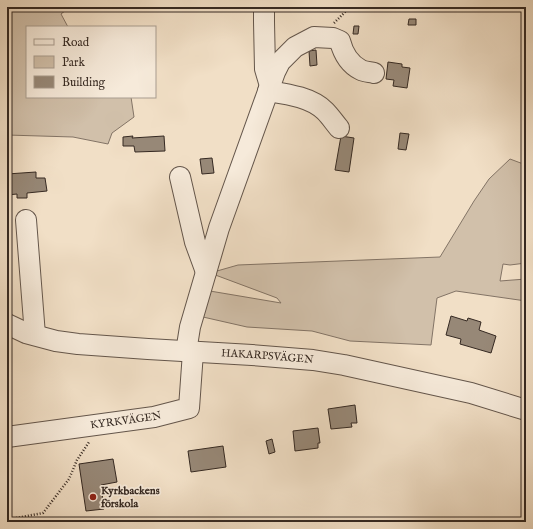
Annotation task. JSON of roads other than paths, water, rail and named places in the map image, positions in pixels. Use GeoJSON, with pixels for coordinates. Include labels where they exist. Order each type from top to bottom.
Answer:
{"type":"FeatureCollection","features":[{"type":"Feature","properties":{"kind":"street"},"geometry":{"type":"LineString","coordinates":[[264,7],[265,69],[269,88]]}},
{"type":"Feature","properties":{"kind":"street"},"geometry":{"type":"LineString","coordinates":[[190,352],[190,327],[219,228],[269,88],[280,62],[295,47],[314,37],[332,38],[340,41],[345,55],[353,64],[362,70],[374,73]]}},
{"type":"Feature","properties":{"kind":"street"},"geometry":{"type":"LineString","coordinates":[[269,88],[303,98],[314,103],[324,110],[339,128]]}},
{"type":"Feature","properties":{"kind":"street"},"geometry":{"type":"LineString","coordinates":[[180,176],[195,242],[206,272]]}},
{"type":"Feature","properties":{"kind":"street"},"geometry":{"type":"LineString","coordinates":[[26,220],[35,335]]}},
{"type":"Feature","properties":{"kind":"street","name":"HAKARPSVÄGEN"},"geometry":{"type":"LineString","coordinates":[[7,324],[26,333],[56,341],[78,344],[252,355],[313,360],[344,365],[471,393],[526,410]]}},
{"type":"Feature","properties":{"kind":"street","name":"KYRKVÄGEN"},"geometry":{"type":"LineString","coordinates":[[7,437],[154,417],[189,408],[190,352]]}},
{"type":"Feature","properties":{"kind":"place","name":"Kyrkbackens förskola"},"geometry":{"type":"Point","coordinates":[93,497]}}]}
